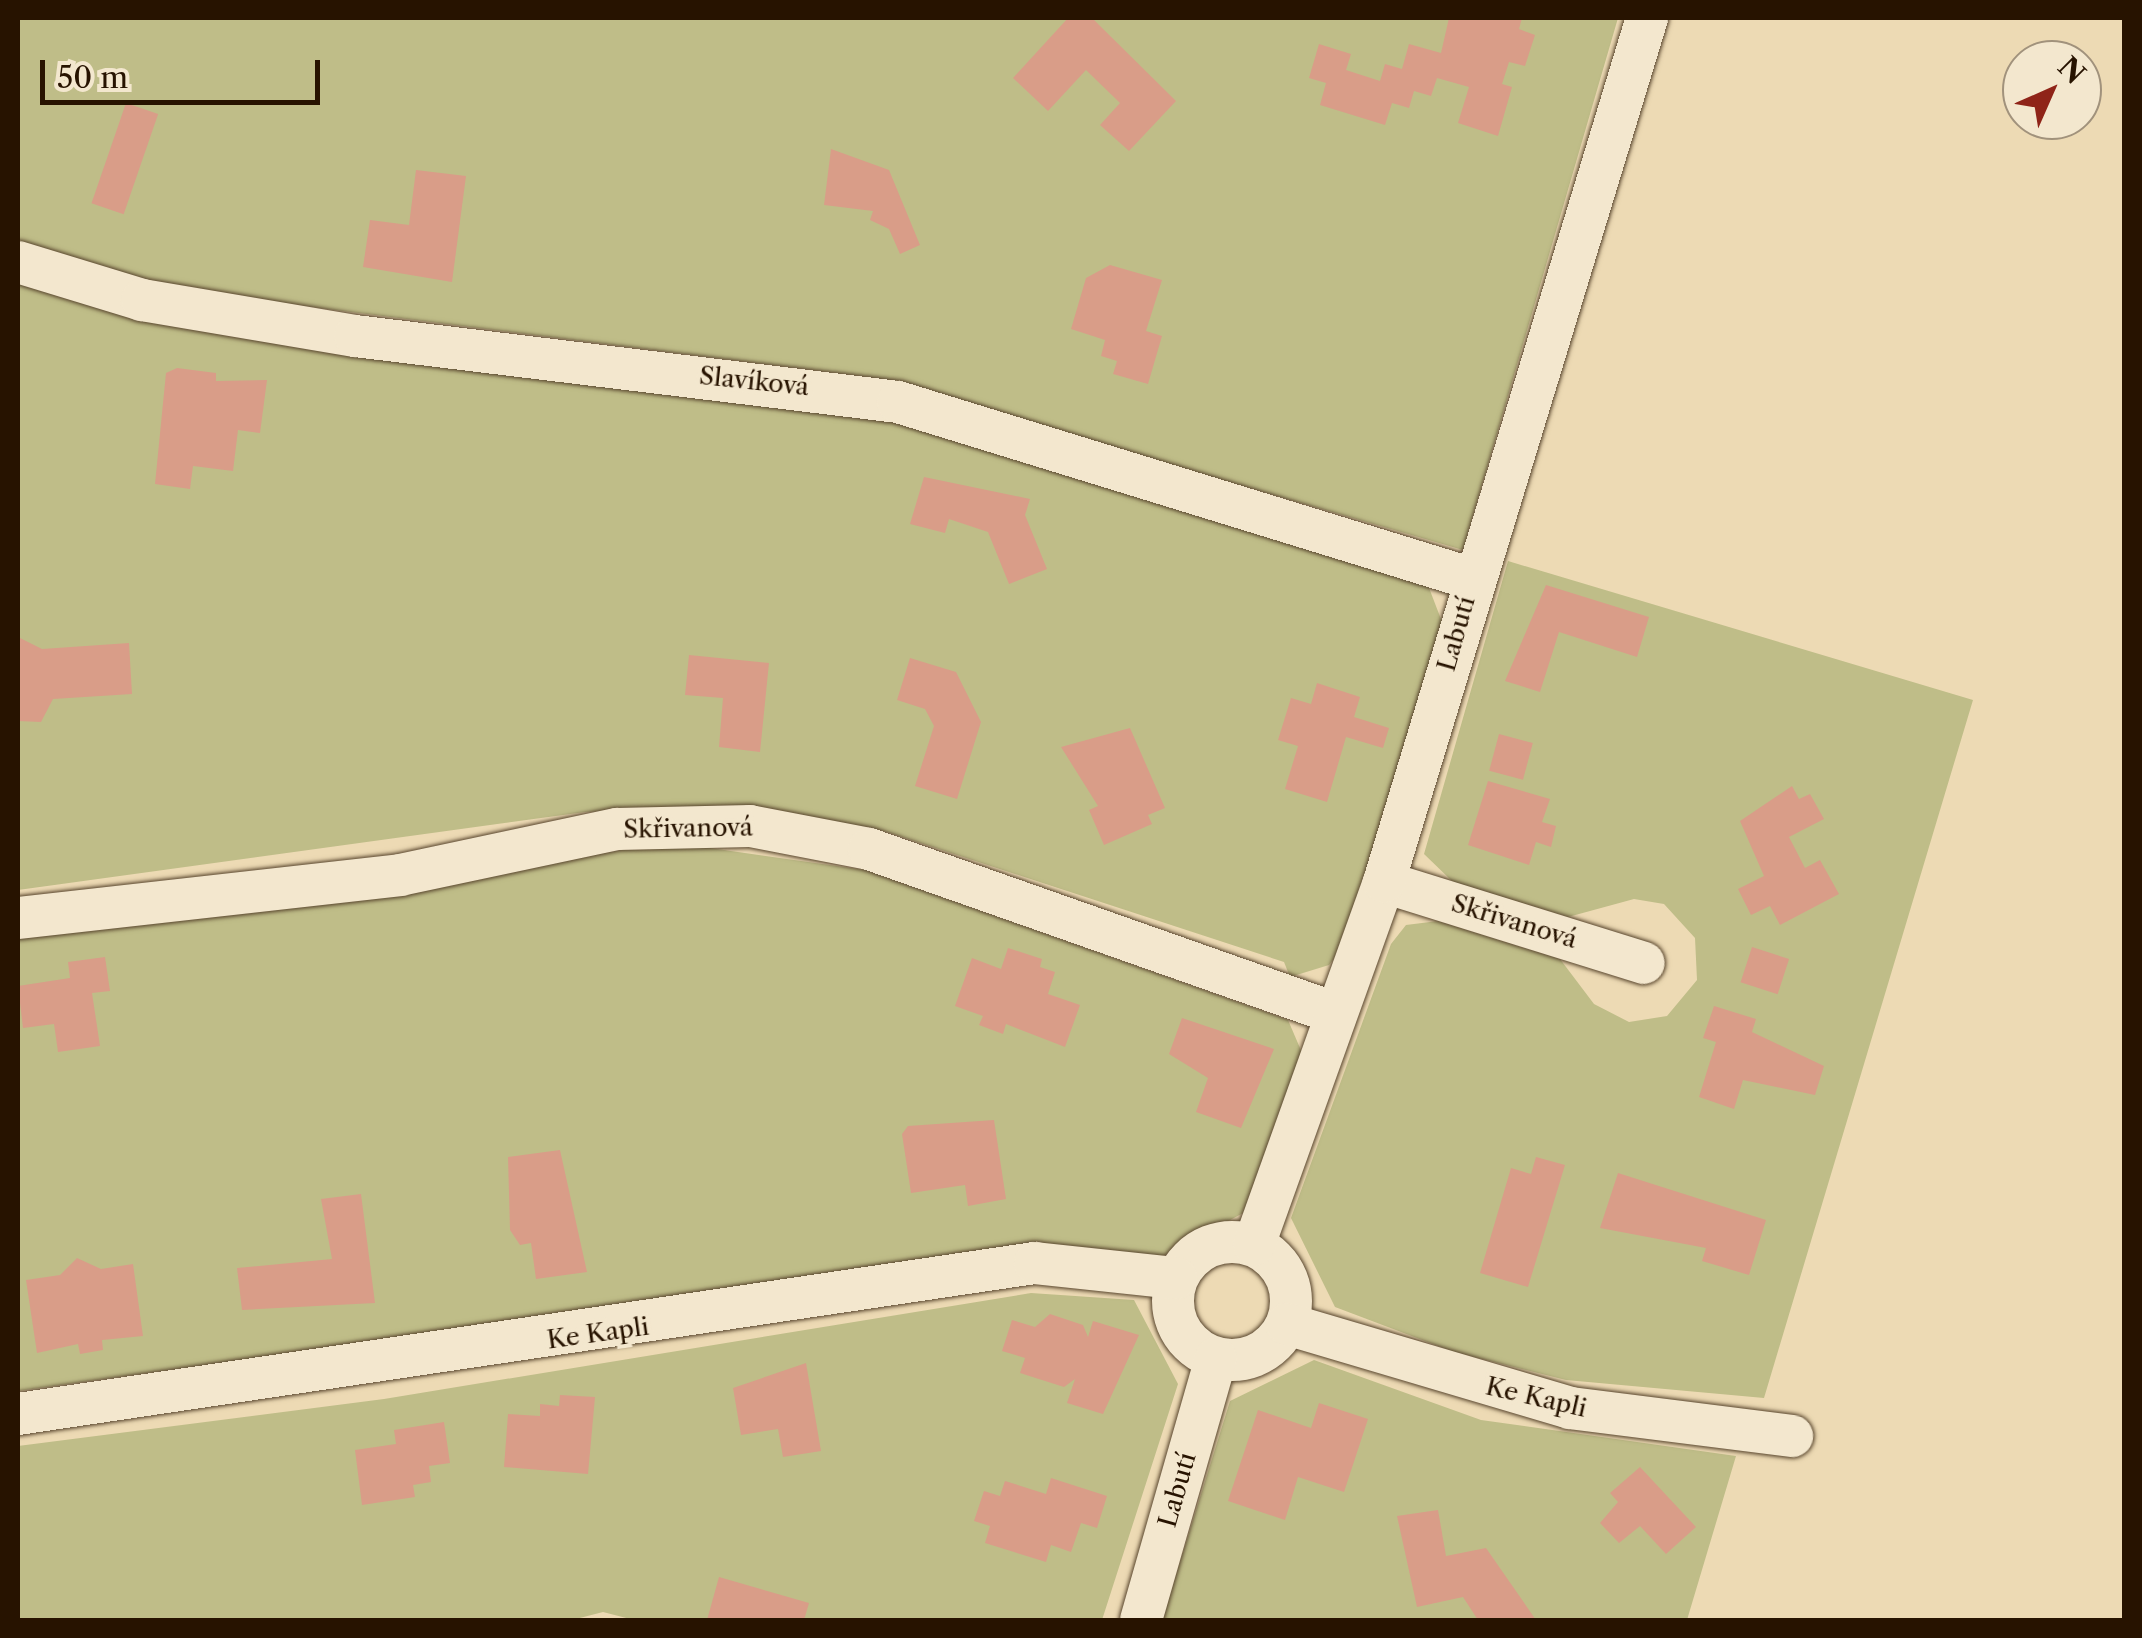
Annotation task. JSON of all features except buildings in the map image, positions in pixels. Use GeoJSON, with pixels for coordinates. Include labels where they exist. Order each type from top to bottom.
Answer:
{"type":"FeatureCollection","features":[{"type":"Feature","properties":{"kind":"street","name":"Labutí"},"geometry":{"type":"LineString","coordinates":[[1254,1246],[1384,882],[1646,18]]}},
{"type":"Feature","properties":{"kind":"street","name":"Slavíková"},"geometry":{"type":"LineString","coordinates":[[18,262],[142,300],[355,336],[898,402],[1473,579]]}},
{"type":"Feature","properties":{"kind":"street","name":"Skřivanová"},"geometry":{"type":"LineString","coordinates":[[18,918],[400,875],[617,829],[750,826],[869,849],[1336,1013]]}},
{"type":"Feature","properties":{"kind":"street","name":"Skřivanová"},"geometry":{"type":"LineString","coordinates":[[1384,882],[1644,963]]}},
{"type":"Feature","properties":{"kind":"street"},"geometry":{"type":"LineString","coordinates":[[1217,1243],[1254,1246],[1282,1270],[1287,1324],[1250,1358],[1216,1359],[1174,1318],[1176,1278],[1217,1243]]}},
{"type":"Feature","properties":{"kind":"street","name":"Ke Kapli"},"geometry":{"type":"LineString","coordinates":[[18,1414],[1036,1263],[1176,1278]]}},
{"type":"Feature","properties":{"kind":"street","name":"Ke Kapli"},"geometry":{"type":"LineString","coordinates":[[1287,1324],[1570,1408],[1792,1436]]}},
{"type":"Feature","properties":{"kind":"street","name":"Labutí"},"geometry":{"type":"LineString","coordinates":[[1141,1620],[1216,1359]]}},
{"type":"Feature","properties":{"kind":"shaded area"},"geometry":{"type":"Polygon","coordinates":[[[18,18],[1618,18],[1463,550],[868,377],[295,305],[133,279],[18,243],[18,18]]]}},
{"type":"Feature","properties":{"kind":"shaded area"},"geometry":{"type":"Polygon","coordinates":[[[18,282],[854,411],[1426,580],[1444,627],[1342,949],[1329,965],[1290,977],[1284,962],[884,831],[737,806],[585,812],[18,890],[18,282]]]}},
{"type":"Feature","properties":{"kind":"shaded area"},"geometry":{"type":"Polygon","coordinates":[[[1508,561],[1973,700],[1764,1398],[1566,1380],[1454,1352],[1335,1307],[1291,1218],[1391,944],[1406,925],[1438,921],[1560,959],[1594,1004],[1629,1022],[1667,1016],[1697,980],[1695,938],[1664,904],[1634,899],[1568,917],[1453,882],[1424,854],[1508,561]]]}},
{"type":"Feature","properties":{"kind":"shaded area"},"geometry":{"type":"Polygon","coordinates":[[[703,847],[865,870],[1288,1020],[1303,1055],[1245,1212],[1161,1257],[1060,1246],[18,1391],[18,939],[623,850],[703,847]]]}},
{"type":"Feature","properties":{"kind":"shaded area"},"geometry":{"type":"Polygon","coordinates":[[[1031,1293],[1134,1300],[1178,1384],[1102,1620],[634,1620],[603,1612],[572,1620],[18,1620],[18,1446],[384,1399],[1031,1293]]]}},
{"type":"Feature","properties":{"kind":"shaded area"},"geometry":{"type":"Polygon","coordinates":[[[1314,1360],[1481,1420],[1736,1456],[1687,1620],[1162,1620],[1230,1401],[1314,1360]]]}}]}
